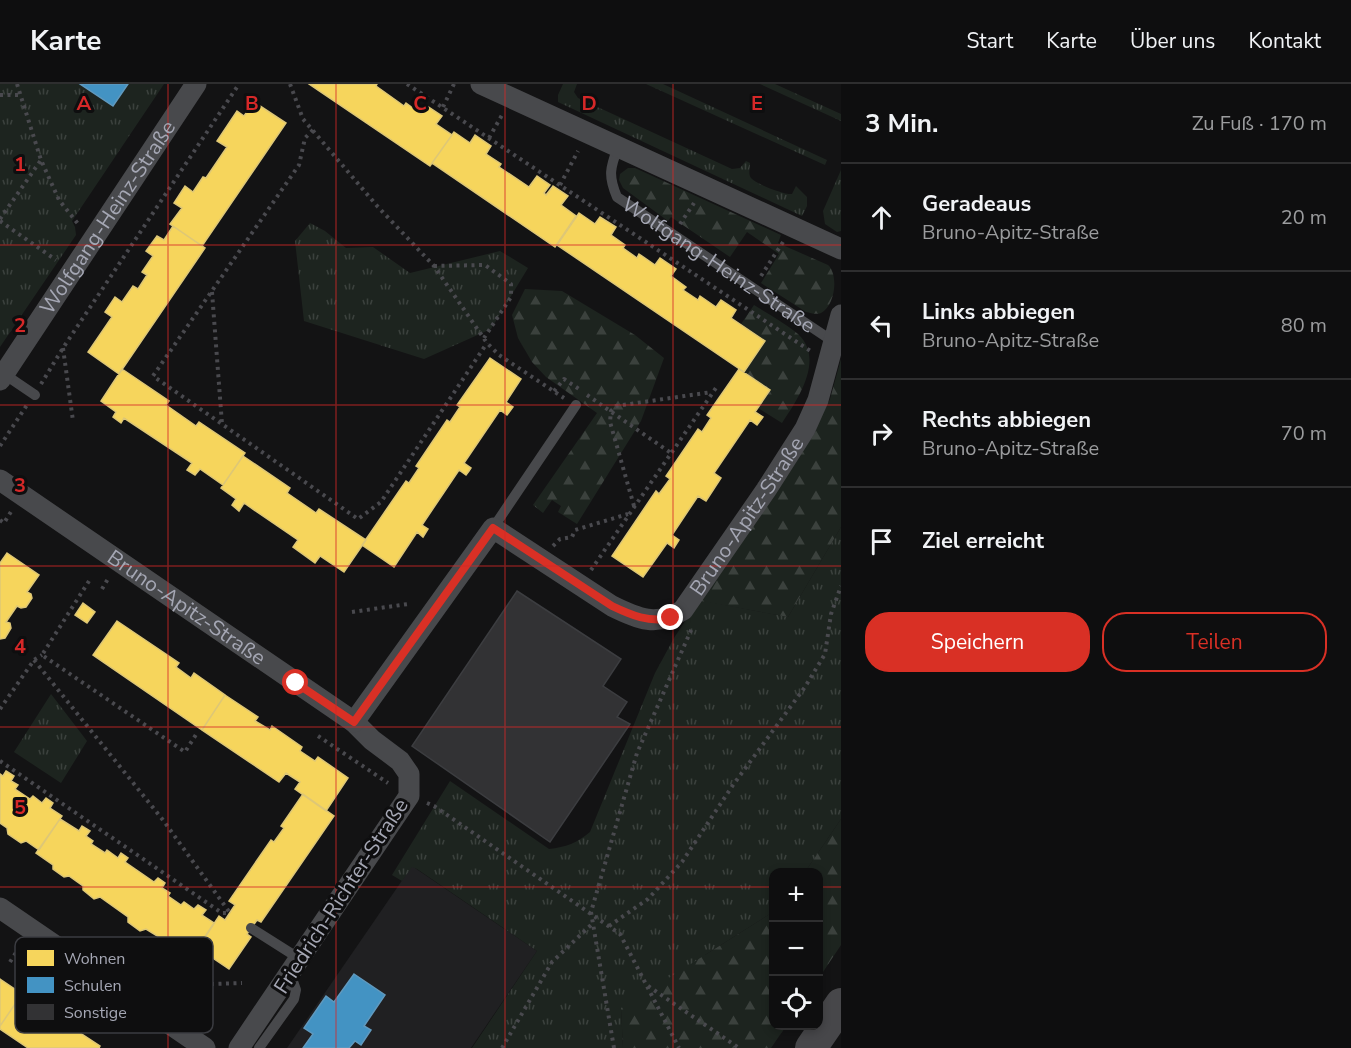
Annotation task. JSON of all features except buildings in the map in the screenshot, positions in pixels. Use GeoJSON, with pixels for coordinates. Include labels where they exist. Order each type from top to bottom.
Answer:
{"type":"FeatureCollection","features":[{"type":"Feature","properties":{"kind":"main road"},"geometry":{"type":"LineString","coordinates":[[811,1048],[841,1004]]}},
{"type":"Feature","properties":{"kind":"street","name":"Wolfgang-Heinz-Straße"},"geometry":{"type":"LineString","coordinates":[[2,377],[196,84]]}},
{"type":"Feature","properties":{"kind":"street"},"geometry":{"type":"LineString","coordinates":[[481,84],[841,249]]}},
{"type":"Feature","properties":{"kind":"street","name":"Bruno-Apitz-Straße"},"geometry":{"type":"LineString","coordinates":[[493,528],[628,614],[658,621],[671,618],[690,601],[805,429],[818,400],[841,315]]}},
{"type":"Feature","properties":{"kind":"street","name":"Bruno-Apitz-Straße"},"geometry":{"type":"LineString","coordinates":[[0,480],[354,722]]}},
{"type":"Feature","properties":{"kind":"street"},"geometry":{"type":"LineString","coordinates":[[354,722],[493,528]]}},
{"type":"Feature","properties":{"kind":"street","name":"Friedrich-Richter-Straße"},"geometry":{"type":"LineString","coordinates":[[239,1048],[409,796],[409,774],[400,760],[372,740],[354,722]]}},
{"type":"Feature","properties":{"kind":"street"},"geometry":{"type":"LineString","coordinates":[[0,908],[42,937]]}},
{"type":"Feature","properties":{"kind":"street"},"geometry":{"type":"LineString","coordinates":[[183,1033],[205,1048]]}},
{"type":"Feature","properties":{"kind":"lane","name":"Wolfgang-Heinz-Straße"},"geometry":{"type":"LineString","coordinates":[[618,147],[611,166],[611,181],[617,197],[834,342]]}},
{"type":"Feature","properties":{"kind":"lane"},"geometry":{"type":"LineString","coordinates":[[2,377],[34,395]]}},
{"type":"Feature","properties":{"kind":"lane"},"geometry":{"type":"LineString","coordinates":[[493,528],[576,405]]}},
{"type":"Feature","properties":{"kind":"lane"},"geometry":{"type":"LineString","coordinates":[[251,928],[295,966],[294,999],[259,1048]]}},
{"type":"Feature","properties":{"kind":"path"},"geometry":{"type":"LineString","coordinates":[[17,84],[41,160],[59,200],[82,229]]}},
{"type":"Feature","properties":{"kind":"path"},"geometry":{"type":"LineString","coordinates":[[0,446],[239,84]]}},
{"type":"Feature","properties":{"kind":"path"},"geometry":{"type":"LineString","coordinates":[[290,84],[303,118],[378,207],[434,266],[485,340],[499,355],[576,405]]}},
{"type":"Feature","properties":{"kind":"path"},"geometry":{"type":"LineString","coordinates":[[407,84],[815,354]]}},
{"type":"Feature","properties":{"kind":"path"},"geometry":{"type":"LineString","coordinates":[[443,107],[454,84]]}},
{"type":"Feature","properties":{"kind":"path"},"geometry":{"type":"LineString","coordinates":[[0,95],[22,95]]}},
{"type":"Feature","properties":{"kind":"path"},"geometry":{"type":"LineString","coordinates":[[489,138],[510,97]]}},
{"type":"Feature","properties":{"kind":"path"},"geometry":{"type":"LineString","coordinates":[[313,130],[306,138],[299,165],[153,376],[358,519],[381,502],[511,297],[511,284],[485,265],[434,266]]}},
{"type":"Feature","properties":{"kind":"path"},"geometry":{"type":"LineString","coordinates":[[560,185],[587,132]]}},
{"type":"Feature","properties":{"kind":"path"},"geometry":{"type":"LineString","coordinates":[[41,160],[0,220],[73,272]]}},
{"type":"Feature","properties":{"kind":"path"},"geometry":{"type":"LineString","coordinates":[[672,234],[706,186]]}},
{"type":"Feature","properties":{"kind":"path"},"geometry":{"type":"LineString","coordinates":[[743,308],[793,226]]}},
{"type":"Feature","properties":{"kind":"path"},"geometry":{"type":"LineString","coordinates":[[212,292],[222,424]]}},
{"type":"Feature","properties":{"kind":"path"},"geometry":{"type":"LineString","coordinates":[[63,348],[73,421]]}},
{"type":"Feature","properties":{"kind":"path"},"geometry":{"type":"LineString","coordinates":[[554,391],[564,380],[671,453]]}},
{"type":"Feature","properties":{"kind":"path"},"geometry":{"type":"LineString","coordinates":[[580,585],[718,385]]}},
{"type":"Feature","properties":{"kind":"path"},"geometry":{"type":"LineString","coordinates":[[634,507],[610,422],[611,411],[615,406],[712,392]]}},
{"type":"Feature","properties":{"kind":"path"},"geometry":{"type":"LineString","coordinates":[[544,561],[560,538],[572,537],[575,530],[629,514]]}},
{"type":"Feature","properties":{"kind":"path"},"geometry":{"type":"LineString","coordinates":[[0,709],[34,660],[42,655],[89,581]]}},
{"type":"Feature","properties":{"kind":"path"},"geometry":{"type":"LineString","coordinates":[[609,926],[648,899],[682,862],[733,785],[805,687],[825,654],[831,614],[841,586]]}},
{"type":"Feature","properties":{"kind":"path"},"geometry":{"type":"LineString","coordinates":[[614,1048],[591,912],[637,753],[695,622],[690,601]]}},
{"type":"Feature","properties":{"kind":"path"},"geometry":{"type":"LineString","coordinates":[[352,612],[408,604]]}},
{"type":"Feature","properties":{"kind":"path"},"geometry":{"type":"LineString","coordinates":[[42,655],[184,752],[197,733]]}},
{"type":"Feature","properties":{"kind":"path"},"geometry":{"type":"LineString","coordinates":[[0,761],[222,912],[230,913],[163,820],[34,660]]}},
{"type":"Feature","properties":{"kind":"path"},"geometry":{"type":"LineString","coordinates":[[318,736],[380,777]]}},
{"type":"Feature","properties":{"kind":"path"},"geometry":{"type":"LineString","coordinates":[[434,806],[620,934],[679,1048]]}},
{"type":"Feature","properties":{"kind":"path"},"geometry":{"type":"LineString","coordinates":[[502,1048],[552,962],[593,924]]}},
{"type":"Feature","properties":{"kind":"path"},"geometry":{"type":"LineString","coordinates":[[213,983],[242,982]]}},
{"type":"Feature","properties":{"kind":"path"},"geometry":{"type":"LineString","coordinates":[[647,986],[739,1048]]}},
{"type":"Feature","properties":{"kind":"path"},"geometry":{"type":"LineString","coordinates":[[609,1048],[613,1042]]}},
{"type":"Feature","properties":{"kind":"shaded area"},"geometry":{"type":"Polygon","coordinates":[[[412,866],[537,951],[471,1048],[287,1048],[412,866]]]}},
{"type":"Feature","properties":{"kind":"green space"},"geometry":{"type":"Polygon","coordinates":[[[0,84],[164,84],[72,221],[76,235],[0,347],[0,84]]]}},
{"type":"Feature","properties":{"kind":"green space"},"geometry":{"type":"Polygon","coordinates":[[[563,84],[577,84],[574,92],[578,98],[732,169],[740,168],[746,161],[750,163],[751,178],[764,186],[792,194],[796,186],[807,197],[807,206],[802,216],[558,102],[558,95],[563,84]]]}},
{"type":"Feature","properties":{"kind":"green space"},"geometry":{"type":"Polygon","coordinates":[[[646,84],[663,84],[827,160],[825,165],[646,84]]]}},
{"type":"Feature","properties":{"kind":"green space"},"geometry":{"type":"Polygon","coordinates":[[[760,84],[775,84],[841,114],[841,121],[760,84]]]}},
{"type":"Feature","properties":{"kind":"green space"},"geometry":{"type":"Polygon","coordinates":[[[628,168],[635,168],[781,235],[778,243],[828,265],[834,276],[834,290],[830,304],[821,313],[806,312],[761,283],[779,254],[747,232],[730,257],[671,217],[668,221],[623,188],[619,180],[620,174],[628,168]]]}},
{"type":"Feature","properties":{"kind":"green space"},"geometry":{"type":"Polygon","coordinates":[[[841,170],[841,231],[837,232],[825,224],[823,211],[841,170]]]}},
{"type":"Feature","properties":{"kind":"green space"},"geometry":{"type":"Polygon","coordinates":[[[310,223],[325,231],[346,248],[373,247],[410,273],[500,251],[528,268],[491,329],[424,359],[304,321],[295,241],[310,223]]]}},
{"type":"Feature","properties":{"kind":"green space"},"geometry":{"type":"Polygon","coordinates":[[[525,289],[562,291],[635,335],[664,358],[641,421],[577,524],[558,512],[561,506],[552,500],[543,513],[533,505],[597,413],[546,377],[532,362],[518,338],[512,315],[525,289]]]}},
{"type":"Feature","properties":{"kind":"green space"},"geometry":{"type":"Polygon","coordinates":[[[754,305],[798,334],[806,344],[809,355],[806,379],[782,423],[758,408],[770,390],[744,372],[765,341],[741,324],[754,305]]]}},
{"type":"Feature","properties":{"kind":"green space"},"geometry":{"type":"Polygon","coordinates":[[[841,359],[841,527],[788,617],[701,601],[800,456],[830,399],[841,359]]]}},
{"type":"Feature","properties":{"kind":"green space"},"geometry":{"type":"Polygon","coordinates":[[[841,527],[841,819],[808,868],[769,868],[769,915],[705,955],[769,1021],[769,1030],[773,1030],[771,1048],[621,1008],[623,1048],[472,1048],[537,951],[417,869],[412,867],[402,881],[392,875],[450,781],[549,849],[576,842],[590,832],[655,673],[699,600],[788,617],[841,527]]]}},
{"type":"Feature","properties":{"kind":"green space"},"geometry":{"type":"Polygon","coordinates":[[[51,694],[87,741],[61,783],[14,752],[51,694]]]}},
{"type":"Feature","properties":{"kind":"green space"},"geometry":{"type":"Polygon","coordinates":[[[841,819],[841,945],[823,972],[823,868],[808,868],[841,819]]]}},
{"type":"Feature","properties":{"kind":"green space"},"geometry":{"type":"Polygon","coordinates":[[[769,915],[769,1030],[783,1030],[771,1048],[623,1048],[621,1008],[769,915]]]}},
{"type":"Feature","properties":{"kind":"route"},"geometry":{"type":"LineString","coordinates":[[296,683],[354,722],[413,636],[429,618],[493,528],[612,606],[628,614],[658,621],[671,618]]}}]}
